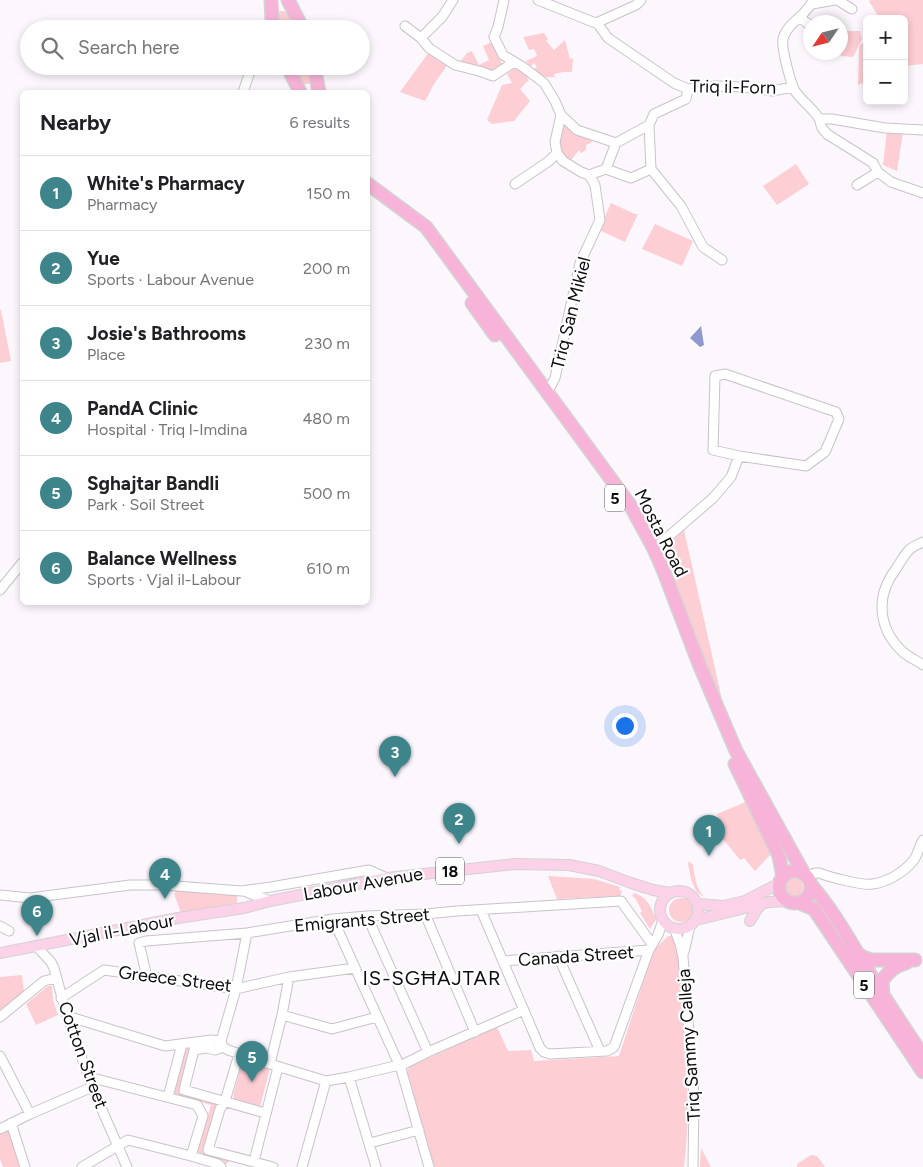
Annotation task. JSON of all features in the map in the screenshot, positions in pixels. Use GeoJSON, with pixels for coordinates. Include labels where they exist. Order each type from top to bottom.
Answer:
{"type":"FeatureCollection","features":[{"type":"Feature","properties":{"kind":"highway"},"geometry":{"type":"LineString","coordinates":[[271,0],[271,20]]}},
{"type":"Feature","properties":{"kind":"highway"},"geometry":{"type":"LineString","coordinates":[[272,20],[276,5],[286,2],[289,2],[298,20]]}},
{"type":"Feature","properties":{"kind":"highway"},"geometry":{"type":"LineString","coordinates":[[292,75],[299,90]]}},
{"type":"Feature","properties":{"kind":"highway"},"geometry":{"type":"LineString","coordinates":[[315,75],[317,90]]}},
{"type":"Feature","properties":{"kind":"highway","name":"Mosta Road"},"geometry":{"type":"LineString","coordinates":[[370,185],[426,227],[630,505],[664,572],[699,664],[736,751],[808,879]]}},
{"type":"Feature","properties":{"kind":"highway","name":"Mosta Road"},"geometry":{"type":"LineString","coordinates":[[370,195],[420,232],[446,264],[483,320],[626,512],[640,535],[650,554],[727,747],[778,856],[782,880]]}},
{"type":"Feature","properties":{"kind":"highway"},"geometry":{"type":"LineString","coordinates":[[782,880],[790,872],[794,871],[808,879],[809,896],[800,903]]}},
{"type":"Feature","properties":{"kind":"highway","name":"5"},"geometry":{"type":"LineString","coordinates":[[808,879],[923,1056]]}},
{"type":"Feature","properties":{"kind":"highway","name":"5"},"geometry":{"type":"LineString","coordinates":[[782,880],[781,895],[787,901],[794,904],[800,903],[814,909],[923,1072]]}},
{"type":"Feature","properties":{"kind":"highway"},"geometry":{"type":"LineString","coordinates":[[857,953],[872,960],[919,960]]}},
{"type":"Feature","properties":{"kind":"highway"},"geometry":{"type":"LineString","coordinates":[[884,996],[882,981],[887,974],[898,964],[919,960]]}},
{"type":"Feature","properties":{"kind":"main road","name":"Labour Avenue"},"geometry":{"type":"LineString","coordinates":[[244,908],[270,901],[387,878],[515,864],[569,865],[600,872],[631,883]]}},
{"type":"Feature","properties":{"kind":"main road","name":"18"},"geometry":{"type":"LineString","coordinates":[[631,883],[653,890],[683,891],[695,900],[723,906],[746,901],[782,880]]}},
{"type":"Feature","properties":{"kind":"main road","name":"18"},"geometry":{"type":"LineString","coordinates":[[631,883],[650,896],[660,906]]}},
{"type":"Feature","properties":{"kind":"main road"},"geometry":{"type":"LineString","coordinates":[[671,892],[665,897],[660,906],[660,911],[669,925],[685,928],[712,915],[769,902],[787,901]]}},
{"type":"Feature","properties":{"kind":"main road"},"geometry":{"type":"LineString","coordinates":[[693,923],[698,912],[695,900]]}},
{"type":"Feature","properties":{"kind":"main road","name":"Vjal il-Labour"},"geometry":{"type":"LineString","coordinates":[[0,953],[178,918],[244,908]]}},
{"type":"Feature","properties":{"kind":"street"},"geometry":{"type":"LineString","coordinates":[[421,38],[442,18],[453,0]]}},
{"type":"Feature","properties":{"kind":"street"},"geometry":{"type":"LineString","coordinates":[[504,0],[494,37],[502,55],[523,67],[544,83],[555,101],[560,115],[576,130],[616,143]]}},
{"type":"Feature","properties":{"kind":"street"},"geometry":{"type":"LineString","coordinates":[[538,0],[596,23],[641,0]]}},
{"type":"Feature","properties":{"kind":"street"},"geometry":{"type":"LineString","coordinates":[[812,2],[833,0],[852,9]]}},
{"type":"Feature","properties":{"kind":"street","name":"Triq il-Forn"},"geometry":{"type":"LineString","coordinates":[[596,23],[608,38],[674,83],[688,89],[715,86],[744,87],[772,91],[793,87],[783,50],[783,39],[790,26],[800,18],[812,2]]}},
{"type":"Feature","properties":{"kind":"street"},"geometry":{"type":"LineString","coordinates":[[405,26],[421,38],[429,48],[455,65],[479,70],[494,76],[514,62]]}},
{"type":"Feature","properties":{"kind":"street"},"geometry":{"type":"LineString","coordinates":[[244,90],[249,75]]}},
{"type":"Feature","properties":{"kind":"street"},"geometry":{"type":"LineString","coordinates":[[793,87],[808,108],[820,118],[822,128],[827,134],[873,163],[878,172],[890,182],[923,193]]}},
{"type":"Feature","properties":{"kind":"street"},"geometry":{"type":"LineString","coordinates":[[688,89],[686,99],[654,114],[649,125],[651,169],[681,206],[703,248],[722,260]]}},
{"type":"Feature","properties":{"kind":"street"},"geometry":{"type":"LineString","coordinates":[[560,115],[555,142],[556,153],[563,161],[581,172],[589,175],[606,169],[631,178],[651,169]]}},
{"type":"Feature","properties":{"kind":"street"},"geometry":{"type":"LineString","coordinates":[[820,118],[832,118],[885,128],[923,130]]}},
{"type":"Feature","properties":{"kind":"street"},"geometry":{"type":"LineString","coordinates":[[606,169],[616,143],[649,125]]}},
{"type":"Feature","properties":{"kind":"street"},"geometry":{"type":"LineString","coordinates":[[515,184],[556,153]]}},
{"type":"Feature","properties":{"kind":"street"},"geometry":{"type":"LineString","coordinates":[[857,185],[878,172]]}},
{"type":"Feature","properties":{"kind":"street","name":"Triq San Mikiel"},"geometry":{"type":"LineString","coordinates":[[547,393],[555,378],[580,263],[600,220],[596,185],[589,175]]}},
{"type":"Feature","properties":{"kind":"street"},"geometry":{"type":"LineString","coordinates":[[726,374],[836,412],[839,418],[825,452],[806,466],[739,456],[713,450],[715,376],[726,374]]}},
{"type":"Feature","properties":{"kind":"street"},"geometry":{"type":"LineString","coordinates":[[654,549],[713,498],[731,477],[739,456]]}},
{"type":"Feature","properties":{"kind":"street"},"geometry":{"type":"LineString","coordinates":[[923,542],[911,548],[891,575],[882,595],[881,608],[889,633],[896,644],[905,654],[923,665]]}},
{"type":"Feature","properties":{"kind":"street"},"geometry":{"type":"LineString","coordinates":[[0,590],[20,565]]}},
{"type":"Feature","properties":{"kind":"street"},"geometry":{"type":"LineString","coordinates":[[808,879],[815,873],[871,885],[884,881],[898,874],[913,861],[923,840]]}},
{"type":"Feature","properties":{"kind":"street"},"geometry":{"type":"LineString","coordinates":[[0,895],[30,898],[130,885],[164,885],[241,890],[272,887],[369,870],[387,878]]}},
{"type":"Feature","properties":{"kind":"street"},"geometry":{"type":"LineString","coordinates":[[241,890],[270,901]]}},
{"type":"Feature","properties":{"kind":"street"},"geometry":{"type":"LineString","coordinates":[[241,890],[246,900],[244,908]]}},
{"type":"Feature","properties":{"kind":"street","name":"Emigrants Street"},"geometry":{"type":"LineString","coordinates":[[147,977],[139,943],[146,941],[246,933],[333,919],[367,916],[622,901],[651,947]]}},
{"type":"Feature","properties":{"kind":"street"},"geometry":{"type":"LineString","coordinates":[[481,910],[540,1048],[550,1054],[611,1050],[616,1044],[651,947],[658,935],[669,925]]}},
{"type":"Feature","properties":{"kind":"street"},"geometry":{"type":"LineString","coordinates":[[425,914],[475,1032]]}},
{"type":"Feature","properties":{"kind":"street"},"geometry":{"type":"LineString","coordinates":[[367,916],[428,1052]]}},
{"type":"Feature","properties":{"kind":"street"},"geometry":{"type":"LineString","coordinates":[[333,919],[399,1065],[429,1167]]}},
{"type":"Feature","properties":{"kind":"street","name":"Triq Sammy Calleja"},"geometry":{"type":"LineString","coordinates":[[683,957],[685,944],[693,923]]}},
{"type":"Feature","properties":{"kind":"street","name":"Triq Sammy Calleja"},"geometry":{"type":"LineString","coordinates":[[669,925],[680,944],[683,957],[694,1096],[693,1167]]}},
{"type":"Feature","properties":{"kind":"street"},"geometry":{"type":"LineString","coordinates":[[0,926],[10,931]]}},
{"type":"Feature","properties":{"kind":"street"},"geometry":{"type":"LineString","coordinates":[[246,933],[236,989],[222,1044],[215,1050],[206,1048],[194,1050],[184,1090],[266,1113]]}},
{"type":"Feature","properties":{"kind":"street","name":"Cotton Street"},"geometry":{"type":"LineString","coordinates":[[36,946],[54,968],[67,1016],[92,1087],[127,1167]]}},
{"type":"Feature","properties":{"kind":"street","name":"Canada Street"},"geometry":{"type":"LineString","coordinates":[[503,961],[651,947]]}},
{"type":"Feature","properties":{"kind":"street"},"geometry":{"type":"LineString","coordinates":[[558,956],[600,1051]]}},
{"type":"Feature","properties":{"kind":"street","name":"Greece Street"},"geometry":{"type":"LineString","coordinates":[[62,998],[104,970],[236,989],[289,977],[355,968]]}},
{"type":"Feature","properties":{"kind":"street"},"geometry":{"type":"LineString","coordinates":[[254,1161],[266,1113],[289,977]]}},
{"type":"Feature","properties":{"kind":"street"},"geometry":{"type":"LineString","coordinates":[[0,1017],[44,981],[56,978]]}},
{"type":"Feature","properties":{"kind":"street"},"geometry":{"type":"LineString","coordinates":[[67,1016],[165,1046],[211,1040],[239,1054],[326,1081],[399,1065],[524,1010]]}},
{"type":"Feature","properties":{"kind":"street"},"geometry":{"type":"LineString","coordinates":[[282,1015],[332,1029],[377,1017]]}},
{"type":"Feature","properties":{"kind":"street"},"geometry":{"type":"LineString","coordinates":[[168,1097],[182,1044]]}},
{"type":"Feature","properties":{"kind":"street"},"geometry":{"type":"LineString","coordinates":[[239,1054],[208,1150],[273,1167]]}},
{"type":"Feature","properties":{"kind":"street"},"geometry":{"type":"LineString","coordinates":[[0,1056],[30,1114]]}},
{"type":"Feature","properties":{"kind":"street"},"geometry":{"type":"LineString","coordinates":[[89,1077],[197,1106],[203,1116],[191,1156]]}},
{"type":"Feature","properties":{"kind":"street"},"geometry":{"type":"LineString","coordinates":[[350,1077],[376,1167]]}},
{"type":"Feature","properties":{"kind":"street"},"geometry":{"type":"LineString","coordinates":[[302,1167],[326,1081]]}},
{"type":"Feature","properties":{"kind":"street"},"geometry":{"type":"LineString","coordinates":[[0,1128],[92,1087]]}},
{"type":"Feature","properties":{"kind":"street"},"geometry":{"type":"LineString","coordinates":[[11,1123],[25,1167]]}},
{"type":"Feature","properties":{"kind":"street"},"geometry":{"type":"LineString","coordinates":[[370,1143],[419,1130]]}},
{"type":"Feature","properties":{"kind":"street","name":"Triq Sammy Calleja"},"geometry":{"type":"LineString","coordinates":[[689,1167],[694,1133]]}},
{"type":"Feature","properties":{"kind":"street"},"geometry":{"type":"LineString","coordinates":[[82,1167],[128,1140],[191,1156],[222,1167]]}},
{"type":"Feature","properties":{"kind":"shaded area"},"geometry":{"type":"Polygon","coordinates":[[[923,0],[923,64],[908,66],[908,15],[878,15],[869,1],[923,0]]]}},
{"type":"Feature","properties":{"kind":"shaded area"},"geometry":{"type":"Polygon","coordinates":[[[280,11],[289,11],[294,20],[276,20],[280,11]]]}},
{"type":"Feature","properties":{"kind":"shaded area"},"geometry":{"type":"Polygon","coordinates":[[[848,31],[860,31],[862,39],[853,57],[848,57],[848,31]]]}},
{"type":"Feature","properties":{"kind":"shaded area"},"geometry":{"type":"Polygon","coordinates":[[[544,33],[548,39],[546,41],[554,50],[565,40],[570,59],[573,58],[572,72],[554,74],[555,77],[545,77],[532,70],[537,67],[534,63],[530,67],[526,61],[537,56],[534,49],[529,50],[523,37],[544,33]]]}},
{"type":"Feature","properties":{"kind":"shaded area"},"geometry":{"type":"Polygon","coordinates":[[[492,42],[503,66],[482,75],[459,63],[467,53],[472,51],[479,65],[489,60],[483,46],[492,42]]]}},
{"type":"Feature","properties":{"kind":"shaded area"},"geometry":{"type":"Polygon","coordinates":[[[863,42],[863,83],[858,85],[859,46],[863,42]]]}},
{"type":"Feature","properties":{"kind":"shaded area"},"geometry":{"type":"Polygon","coordinates":[[[429,52],[449,63],[425,101],[400,92],[429,52]]]}},
{"type":"Feature","properties":{"kind":"shaded area"},"geometry":{"type":"Polygon","coordinates":[[[513,69],[521,69],[530,75],[527,78],[529,80],[520,89],[530,101],[514,121],[492,124],[487,120],[502,85],[512,83],[507,74],[513,69]]]}},
{"type":"Feature","properties":{"kind":"shaded area"},"geometry":{"type":"Polygon","coordinates":[[[297,75],[310,75],[311,83],[302,85],[297,75]]]}},
{"type":"Feature","properties":{"kind":"shaded area"},"geometry":{"type":"Polygon","coordinates":[[[560,126],[568,126],[593,137],[591,143],[586,145],[586,150],[581,153],[579,150],[569,163],[560,146],[560,126]]]}},
{"type":"Feature","properties":{"kind":"shaded area"},"geometry":{"type":"Polygon","coordinates":[[[887,130],[903,131],[897,171],[883,165],[887,130]]]}},
{"type":"Feature","properties":{"kind":"shaded area"},"geometry":{"type":"Polygon","coordinates":[[[796,164],[809,184],[777,205],[763,186],[796,164]]]}},
{"type":"Feature","properties":{"kind":"shaded area"},"geometry":{"type":"Polygon","coordinates":[[[611,203],[638,214],[625,242],[599,230],[611,203]]]}},
{"type":"Feature","properties":{"kind":"shaded area"},"geometry":{"type":"Polygon","coordinates":[[[655,224],[693,241],[682,266],[642,249],[655,224]]]}},
{"type":"Feature","properties":{"kind":"shaded area"},"geometry":{"type":"Polygon","coordinates":[[[0,310],[11,361],[0,363],[0,310]]]}},
{"type":"Feature","properties":{"kind":"shaded area"},"geometry":{"type":"Polygon","coordinates":[[[684,530],[724,709],[747,757],[719,709],[666,557],[671,542],[684,530]]]}},
{"type":"Feature","properties":{"kind":"shaded area"},"geometry":{"type":"Polygon","coordinates":[[[748,801],[772,853],[755,871],[744,858],[740,860],[714,828],[713,824],[719,821],[717,814],[748,801]]]}},
{"type":"Feature","properties":{"kind":"shaded area"},"geometry":{"type":"Polygon","coordinates":[[[689,861],[693,865],[697,885],[704,897],[697,892],[692,882],[689,861]]]}},
{"type":"Feature","properties":{"kind":"shaded area"},"geometry":{"type":"Polygon","coordinates":[[[548,876],[594,879],[620,887],[619,890],[622,891],[620,896],[557,899],[548,876]]]}},
{"type":"Feature","properties":{"kind":"shaded area"},"geometry":{"type":"Polygon","coordinates":[[[793,877],[800,880],[803,887],[800,894],[793,897],[786,894],[783,887],[786,880],[793,877]]]}},
{"type":"Feature","properties":{"kind":"shaded area"},"geometry":{"type":"Polygon","coordinates":[[[177,890],[237,895],[237,903],[181,913],[174,894],[177,890]]]}},
{"type":"Feature","properties":{"kind":"shaded area"},"geometry":{"type":"Polygon","coordinates":[[[634,893],[645,900],[656,919],[650,929],[640,913],[642,911],[635,898],[632,896],[634,893]]]}},
{"type":"Feature","properties":{"kind":"shaded area"},"geometry":{"type":"Polygon","coordinates":[[[681,898],[689,902],[693,910],[689,918],[681,922],[673,918],[669,910],[673,902],[681,898]]]}},
{"type":"Feature","properties":{"kind":"shaded area"},"geometry":{"type":"Polygon","coordinates":[[[668,936],[674,938],[678,948],[684,1030],[688,1113],[684,1167],[433,1167],[406,1072],[411,1066],[497,1027],[508,1051],[531,1050],[534,1061],[619,1056],[650,961],[656,948],[668,936]]]}},
{"type":"Feature","properties":{"kind":"shaded area"},"geometry":{"type":"Polygon","coordinates":[[[22,975],[24,993],[0,1012],[0,977],[22,975]]]}},
{"type":"Feature","properties":{"kind":"shaded area"},"geometry":{"type":"Polygon","coordinates":[[[48,986],[52,986],[53,1000],[58,1015],[36,1025],[26,1004],[48,986]]]}},
{"type":"Feature","properties":{"kind":"shaded area"},"geometry":{"type":"Polygon","coordinates":[[[193,1048],[181,1091],[218,1102],[206,1151],[232,1159],[226,1164],[222,1160],[197,1152],[211,1105],[173,1094],[184,1049],[193,1048]]]}},
{"type":"Feature","properties":{"kind":"shaded area"},"geometry":{"type":"Polygon","coordinates":[[[242,1061],[270,1068],[260,1107],[234,1100],[233,1096],[242,1061]]]}},
{"type":"Feature","properties":{"kind":"shaded area"},"geometry":{"type":"Polygon","coordinates":[[[9,1126],[21,1167],[3,1167],[0,1159],[0,1131],[9,1126]]]}},
{"type":"Feature","properties":{"kind":"shaded area"},"geometry":{"type":"Polygon","coordinates":[[[701,1148],[711,1167],[700,1167],[701,1148]]]}},
{"type":"Feature","properties":{"kind":"shaded area"},"geometry":{"type":"Polygon","coordinates":[[[811,1155],[817,1156],[825,1167],[797,1167],[797,1164],[811,1155]]]}},
{"type":"Feature","properties":{"kind":"water"},"geometry":{"type":"Polygon","coordinates":[[[701,326],[704,345],[700,347],[690,338],[701,326]]]}},
{"type":"Feature","properties":{"kind":"place","name":"Josie's Bathrooms"},"geometry":{"type":"Point","coordinates":[395,777]}},
{"type":"Feature","properties":{"kind":"place","name":"Yue"},"geometry":{"type":"Point","coordinates":[459,844]}},
{"type":"Feature","properties":{"kind":"place","name":"White's Pharmacy"},"geometry":{"type":"Point","coordinates":[709,856]}},
{"type":"Feature","properties":{"kind":"place","name":"PandA Clinic"},"geometry":{"type":"Point","coordinates":[165,899]}},
{"type":"Feature","properties":{"kind":"place","name":"Balance Wellness"},"geometry":{"type":"Point","coordinates":[37,936]}},
{"type":"Feature","properties":{"kind":"place","name":"Sghajtar Bandli"},"geometry":{"type":"Point","coordinates":[252,1082]}},
{"type":"Feature","properties":{"kind":"district","name":"IS-SGĦAJTAR"},"geometry":{"type":"Point","coordinates":[432,978]}}]}
